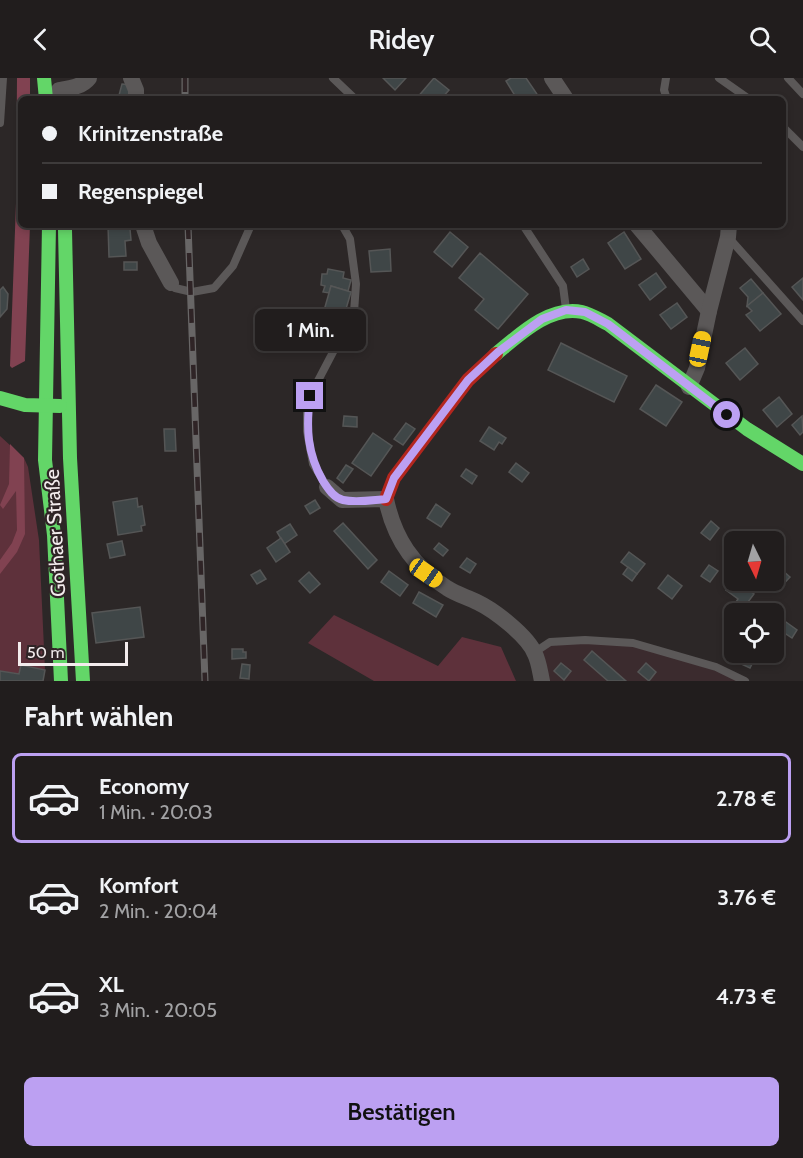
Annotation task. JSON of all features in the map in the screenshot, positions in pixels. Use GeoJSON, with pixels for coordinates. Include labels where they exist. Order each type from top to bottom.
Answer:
{"type":"FeatureCollection","features":[{"type":"Feature","properties":{"kind":"main road"},"geometry":{"type":"LineString","coordinates":[[44,78],[56,91]]}},
{"type":"Feature","properties":{"kind":"main road","name":"Gothaer Straße"},"geometry":{"type":"LineString","coordinates":[[50,228],[45,460],[54,535],[61,681]]}},
{"type":"Feature","properties":{"kind":"main road","name":"Gothaer Straße"},"geometry":{"type":"LineString","coordinates":[[65,228],[74,532],[84,681]]}},
{"type":"Feature","properties":{"kind":"main road"},"geometry":{"type":"LineString","coordinates":[[386,499],[394,478],[468,380],[498,352],[542,319],[566,310],[585,312],[608,324],[747,429],[803,464]]}},
{"type":"Feature","properties":{"kind":"main road"},"geometry":{"type":"LineString","coordinates":[[0,398],[25,405],[69,406]]}},
{"type":"Feature","properties":{"kind":"street"},"geometry":{"type":"LineString","coordinates":[[56,91],[75,87],[89,78]]}},
{"type":"Feature","properties":{"kind":"street"},"geometry":{"type":"LineString","coordinates":[[131,78],[136,96]]}},
{"type":"Feature","properties":{"kind":"street"},"geometry":{"type":"LineString","coordinates":[[552,78],[564,96]]}},
{"type":"Feature","properties":{"kind":"street"},"geometry":{"type":"LineString","coordinates":[[144,228],[149,243],[171,283]]}},
{"type":"Feature","properties":{"kind":"street"},"geometry":{"type":"LineString","coordinates":[[640,228],[709,311]]}},
{"type":"Feature","properties":{"kind":"street"},"geometry":{"type":"LineString","coordinates":[[689,387],[697,368],[729,231]]}},
{"type":"Feature","properties":{"kind":"street"},"geometry":{"type":"LineString","coordinates":[[327,487],[342,500],[386,499],[391,523],[401,542],[426,573],[448,589],[480,603],[514,627],[535,652],[542,681]]}},
{"type":"Feature","properties":{"kind":"lane"},"geometry":{"type":"LineString","coordinates":[[0,123],[3,78]]}},
{"type":"Feature","properties":{"kind":"lane"},"geometry":{"type":"LineString","coordinates":[[333,78],[352,96]]}},
{"type":"Feature","properties":{"kind":"lane"},"geometry":{"type":"LineString","coordinates":[[666,78],[664,90],[666,96]]}},
{"type":"Feature","properties":{"kind":"lane"},"geometry":{"type":"LineString","coordinates":[[719,78],[745,96]]}},
{"type":"Feature","properties":{"kind":"lane"},"geometry":{"type":"LineString","coordinates":[[788,78],[803,94]]}},
{"type":"Feature","properties":{"kind":"lane"},"geometry":{"type":"LineString","coordinates":[[786,131],[803,147]]}},
{"type":"Feature","properties":{"kind":"lane"},"geometry":{"type":"LineString","coordinates":[[171,283],[175,288],[192,292],[214,288],[232,266],[250,228]]}},
{"type":"Feature","properties":{"kind":"lane"},"geometry":{"type":"LineString","coordinates":[[327,487],[313,464],[307,431],[308,413],[310,396],[354,312],[356,284],[350,239],[344,228]]}},
{"type":"Feature","properties":{"kind":"lane"},"geometry":{"type":"LineString","coordinates":[[525,228],[563,286],[566,310]]}},
{"type":"Feature","properties":{"kind":"lane"},"geometry":{"type":"LineString","coordinates":[[729,231],[803,321]]}},
{"type":"Feature","properties":{"kind":"lane"},"geometry":{"type":"LineString","coordinates":[[535,652],[550,642],[585,640],[633,643],[716,667],[745,681]]}},
{"type":"Feature","properties":{"kind":"shaded area"},"geometry":{"type":"Polygon","coordinates":[[[17,78],[30,78],[30,96],[18,96],[18,228],[30,228],[25,361],[12,368],[10,366],[16,203],[17,78]]]}},
{"type":"Feature","properties":{"kind":"shaded area"},"geometry":{"type":"Polygon","coordinates":[[[0,436],[24,458],[28,467],[39,540],[45,670],[21,665],[19,674],[0,671],[0,436]]]}},
{"type":"Feature","properties":{"kind":"shaded area"},"geometry":{"type":"Polygon","coordinates":[[[10,444],[24,458],[25,534],[17,552],[0,574],[0,560],[12,543],[17,530],[16,491],[3,509],[0,505],[9,484],[10,444]]]}},
{"type":"Feature","properties":{"kind":"shaded area"},"geometry":{"type":"Polygon","coordinates":[[[334,615],[438,666],[462,637],[501,647],[516,681],[374,681],[308,643],[334,615]]]}},
{"type":"Feature","properties":{"kind":"shaded area"},"geometry":{"type":"Polygon","coordinates":[[[550,642],[633,643],[745,681],[542,681],[535,652],[550,642]]]}},
{"type":"Feature","properties":{"kind":"building"},"geometry":{"type":"Polygon","coordinates":[[[383,78],[406,78],[395,90],[383,78]]]}},
{"type":"Feature","properties":{"kind":"building"},"geometry":{"type":"Polygon","coordinates":[[[434,78],[449,90],[444,96],[419,96],[434,78]]]}},
{"type":"Feature","properties":{"kind":"building"},"geometry":{"type":"Polygon","coordinates":[[[511,78],[526,78],[538,96],[515,96],[506,81],[511,78]]]}},
{"type":"Feature","properties":{"kind":"building"},"geometry":{"type":"Polygon","coordinates":[[[122,84],[131,85],[129,96],[119,96],[122,84]]]}},
{"type":"Feature","properties":{"kind":"building"},"geometry":{"type":"Polygon","coordinates":[[[108,228],[130,229],[131,240],[125,241],[126,256],[109,257],[108,228]]]}},
{"type":"Feature","properties":{"kind":"building"},"geometry":{"type":"Polygon","coordinates":[[[450,232],[468,247],[452,267],[434,252],[450,232]]]}},
{"type":"Feature","properties":{"kind":"building"},"geometry":{"type":"Polygon","coordinates":[[[624,232],[641,259],[625,269],[608,243],[624,232]]]}},
{"type":"Feature","properties":{"kind":"building"},"geometry":{"type":"Polygon","coordinates":[[[390,249],[391,271],[371,272],[369,251],[390,249]]]}},
{"type":"Feature","properties":{"kind":"building"},"geometry":{"type":"Polygon","coordinates":[[[480,253],[528,294],[498,329],[475,310],[484,299],[459,278],[480,253]]]}},
{"type":"Feature","properties":{"kind":"building"},"geometry":{"type":"Polygon","coordinates":[[[583,259],[589,269],[577,277],[571,267],[583,259]]]}},
{"type":"Feature","properties":{"kind":"building"},"geometry":{"type":"Polygon","coordinates":[[[124,262],[137,262],[137,270],[124,270],[124,262]]]}},
{"type":"Feature","properties":{"kind":"building"},"geometry":{"type":"Polygon","coordinates":[[[328,269],[344,272],[343,278],[351,280],[348,291],[331,286],[329,293],[323,292],[325,286],[321,285],[322,274],[327,274],[328,269]]]}},
{"type":"Feature","properties":{"kind":"building"},"geometry":{"type":"Polygon","coordinates":[[[656,273],[666,287],[650,300],[639,285],[656,273]]]}},
{"type":"Feature","properties":{"kind":"building"},"geometry":{"type":"Polygon","coordinates":[[[803,278],[803,300],[792,287],[803,278]]]}},
{"type":"Feature","properties":{"kind":"building"},"geometry":{"type":"Polygon","coordinates":[[[751,279],[763,293],[747,306],[748,297],[740,288],[751,279]]]}},
{"type":"Feature","properties":{"kind":"building"},"geometry":{"type":"Polygon","coordinates":[[[331,286],[351,292],[343,319],[323,314],[331,286]]]}},
{"type":"Feature","properties":{"kind":"building"},"geometry":{"type":"Polygon","coordinates":[[[3,287],[8,294],[7,309],[0,317],[0,290],[3,287]]]}},
{"type":"Feature","properties":{"kind":"building"},"geometry":{"type":"Polygon","coordinates":[[[763,293],[781,314],[760,331],[746,315],[752,311],[747,306],[763,293]]]}},
{"type":"Feature","properties":{"kind":"building"},"geometry":{"type":"Polygon","coordinates":[[[677,303],[687,317],[671,329],[660,315],[677,303]]]}},
{"type":"Feature","properties":{"kind":"building"},"geometry":{"type":"Polygon","coordinates":[[[561,343],[627,376],[614,402],[548,370],[561,343]]]}},
{"type":"Feature","properties":{"kind":"building"},"geometry":{"type":"Polygon","coordinates":[[[745,348],[758,364],[740,380],[726,363],[745,348]]]}},
{"type":"Feature","properties":{"kind":"building"},"geometry":{"type":"Polygon","coordinates":[[[656,385],[682,402],[666,426],[640,409],[656,385]]]}},
{"type":"Feature","properties":{"kind":"building"},"geometry":{"type":"Polygon","coordinates":[[[779,397],[792,414],[777,427],[763,410],[779,397]]]}},
{"type":"Feature","properties":{"kind":"building"},"geometry":{"type":"Polygon","coordinates":[[[344,416],[357,417],[357,427],[343,426],[344,416]]]}},
{"type":"Feature","properties":{"kind":"building"},"geometry":{"type":"Polygon","coordinates":[[[802,416],[803,432],[800,435],[792,425],[802,416]]]}},
{"type":"Feature","properties":{"kind":"building"},"geometry":{"type":"Polygon","coordinates":[[[406,423],[415,429],[403,445],[394,439],[406,423]]]}},
{"type":"Feature","properties":{"kind":"building"},"geometry":{"type":"Polygon","coordinates":[[[489,427],[506,438],[502,444],[499,442],[494,450],[480,441],[489,427]]]}},
{"type":"Feature","properties":{"kind":"building"},"geometry":{"type":"Polygon","coordinates":[[[164,429],[175,429],[176,451],[165,451],[164,429]]]}},
{"type":"Feature","properties":{"kind":"building"},"geometry":{"type":"Polygon","coordinates":[[[373,433],[392,446],[371,476],[352,463],[373,433]]]}},
{"type":"Feature","properties":{"kind":"building"},"geometry":{"type":"Polygon","coordinates":[[[516,463],[529,473],[522,482],[509,472],[516,463]]]}},
{"type":"Feature","properties":{"kind":"building"},"geometry":{"type":"Polygon","coordinates":[[[346,465],[353,469],[343,483],[337,478],[346,465]]]}},
{"type":"Feature","properties":{"kind":"building"},"geometry":{"type":"Polygon","coordinates":[[[466,469],[477,476],[472,484],[461,476],[466,469]]]}},
{"type":"Feature","properties":{"kind":"building"},"geometry":{"type":"Polygon","coordinates":[[[137,498],[138,507],[142,506],[145,525],[141,526],[142,531],[118,535],[113,502],[137,498]]]}},
{"type":"Feature","properties":{"kind":"building"},"geometry":{"type":"Polygon","coordinates":[[[315,500],[320,508],[310,514],[305,506],[315,500]]]}},
{"type":"Feature","properties":{"kind":"building"},"geometry":{"type":"Polygon","coordinates":[[[436,504],[450,514],[441,527],[427,518],[436,504]]]}},
{"type":"Feature","properties":{"kind":"building"},"geometry":{"type":"Polygon","coordinates":[[[711,521],[719,528],[710,540],[701,533],[711,521]]]}},
{"type":"Feature","properties":{"kind":"building"},"geometry":{"type":"Polygon","coordinates":[[[343,523],[377,560],[368,569],[334,531],[343,523]]]}},
{"type":"Feature","properties":{"kind":"building"},"geometry":{"type":"Polygon","coordinates":[[[290,524],[297,535],[284,544],[277,532],[290,524]]]}},
{"type":"Feature","properties":{"kind":"building"},"geometry":{"type":"Polygon","coordinates":[[[281,538],[290,552],[276,562],[267,548],[281,538]]]}},
{"type":"Feature","properties":{"kind":"building"},"geometry":{"type":"Polygon","coordinates":[[[122,541],[125,555],[110,558],[107,544],[122,541]]]}},
{"type":"Feature","properties":{"kind":"building"},"geometry":{"type":"Polygon","coordinates":[[[439,543],[448,550],[443,556],[434,549],[439,543]]]}},
{"type":"Feature","properties":{"kind":"building"},"geometry":{"type":"Polygon","coordinates":[[[629,552],[645,564],[637,574],[621,562],[629,552]]]}},
{"type":"Feature","properties":{"kind":"building"},"geometry":{"type":"Polygon","coordinates":[[[467,558],[476,564],[470,573],[460,567],[467,558]]]}},
{"type":"Feature","properties":{"kind":"building"},"geometry":{"type":"Polygon","coordinates":[[[709,565],[718,571],[710,582],[701,576],[709,565]]]}},
{"type":"Feature","properties":{"kind":"building"},"geometry":{"type":"Polygon","coordinates":[[[628,567],[637,574],[632,581],[623,574],[628,567]]]}},
{"type":"Feature","properties":{"kind":"building"},"geometry":{"type":"Polygon","coordinates":[[[260,570],[266,579],[257,584],[251,575],[260,570]]]}},
{"type":"Feature","properties":{"kind":"building"},"geometry":{"type":"Polygon","coordinates":[[[389,571],[408,585],[400,596],[381,582],[389,571]]]}},
{"type":"Feature","properties":{"kind":"building"},"geometry":{"type":"Polygon","coordinates":[[[309,572],[320,584],[310,593],[299,581],[309,572]]]}},
{"type":"Feature","properties":{"kind":"building"},"geometry":{"type":"Polygon","coordinates":[[[784,572],[790,577],[784,583],[784,572]]]}},
{"type":"Feature","properties":{"kind":"building"},"geometry":{"type":"Polygon","coordinates":[[[668,575],[682,586],[672,599],[658,588],[668,575]]]}},
{"type":"Feature","properties":{"kind":"building"},"geometry":{"type":"Polygon","coordinates":[[[727,591],[750,591],[754,594],[747,603],[735,603],[738,599],[727,591]]]}},
{"type":"Feature","properties":{"kind":"building"},"geometry":{"type":"Polygon","coordinates":[[[419,592],[443,605],[436,617],[413,603],[419,592]]]}},
{"type":"Feature","properties":{"kind":"building"},"geometry":{"type":"Polygon","coordinates":[[[140,607],[144,637],[96,643],[92,613],[140,607]]]}},
{"type":"Feature","properties":{"kind":"building"},"geometry":{"type":"Polygon","coordinates":[[[786,622],[797,630],[792,638],[784,633],[786,622]]]}},
{"type":"Feature","properties":{"kind":"building"},"geometry":{"type":"Polygon","coordinates":[[[232,649],[243,649],[243,652],[246,652],[246,658],[232,659],[232,649]]]}},
{"type":"Feature","properties":{"kind":"building"},"geometry":{"type":"Polygon","coordinates":[[[592,651],[626,681],[608,681],[584,660],[592,651]]]}},
{"type":"Feature","properties":{"kind":"building"},"geometry":{"type":"Polygon","coordinates":[[[561,663],[571,671],[564,680],[554,671],[561,663]]]}},
{"type":"Feature","properties":{"kind":"building"},"geometry":{"type":"Polygon","coordinates":[[[646,663],[656,672],[649,681],[638,672],[646,663]]]}},
{"type":"Feature","properties":{"kind":"building"},"geometry":{"type":"Polygon","coordinates":[[[739,663],[752,663],[750,668],[739,663]]]}},
{"type":"Feature","properties":{"kind":"building"},"geometry":{"type":"Polygon","coordinates":[[[242,664],[250,665],[249,679],[240,678],[242,664]]]}},
{"type":"Feature","properties":{"kind":"building"},"geometry":{"type":"Polygon","coordinates":[[[21,665],[45,670],[43,681],[0,681],[0,671],[19,674],[21,665]]]}},
{"type":"Feature","properties":{"kind":"railway"},"geometry":{"type":"LineString","coordinates":[[185,78],[185,96]]}},
{"type":"Feature","properties":{"kind":"railway"},"geometry":{"type":"LineString","coordinates":[[188,228],[205,681]]}},
{"type":"Feature","properties":{"kind":"traffic: fast"},"geometry":{"type":"LineString","coordinates":[[44,78],[46,96]]}},
{"type":"Feature","properties":{"kind":"traffic: fast"},"geometry":{"type":"LineString","coordinates":[[49,228],[45,460],[54,535],[61,681]]}},
{"type":"Feature","properties":{"kind":"traffic: fast"},"geometry":{"type":"LineString","coordinates":[[65,230],[70,458],[83,681]]}},
{"type":"Feature","properties":{"kind":"traffic: fast"},"geometry":{"type":"LineString","coordinates":[[496,354],[547,317],[570,311],[585,313],[608,324],[747,429],[803,464]]}},
{"type":"Feature","properties":{"kind":"traffic: fast"},"geometry":{"type":"LineString","coordinates":[[0,398],[25,405],[60,406]]}},
{"type":"Feature","properties":{"kind":"traffic: jam"},"geometry":{"type":"LineString","coordinates":[[386,499],[394,478],[468,380],[496,354]]}},
{"type":"Feature","properties":{"kind":"route"},"geometry":{"type":"LineString","coordinates":[[310,396],[307,431],[313,464],[331,493],[342,500],[359,501],[386,499],[394,478],[468,380],[498,352],[542,319],[566,310],[585,312],[608,324],[727,415]]}}]}
